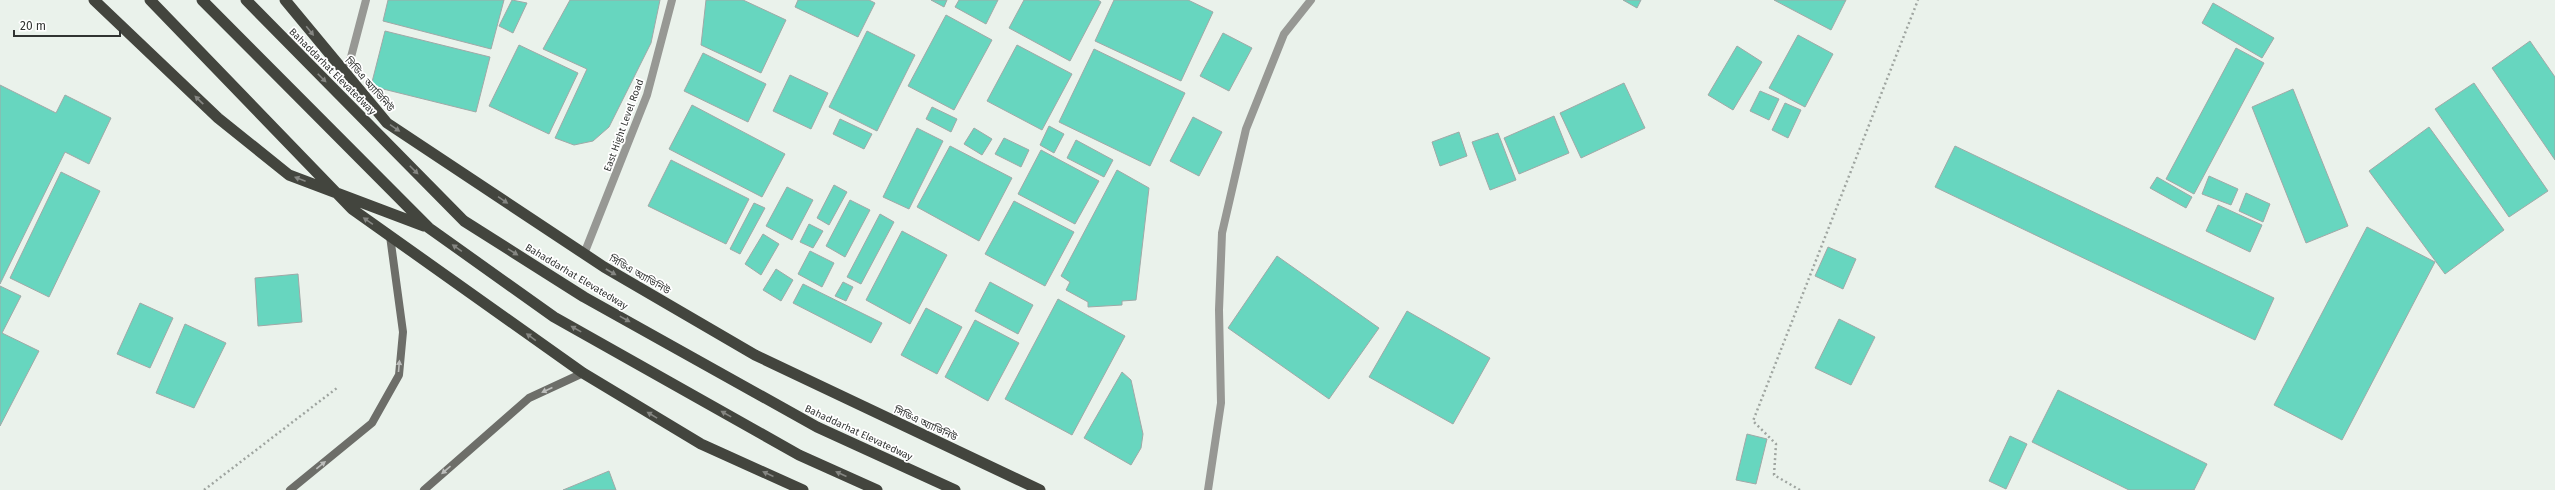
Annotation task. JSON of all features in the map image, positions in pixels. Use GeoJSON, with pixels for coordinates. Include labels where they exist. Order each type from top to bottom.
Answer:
{"type":"FeatureCollection","features":[{"type":"Feature","properties":{"kind":"highway"},"geometry":{"type":"LineString","coordinates":[[94,0],[218,118],[289,175],[429,228]]}},
{"type":"Feature","properties":{"kind":"highway"},"geometry":{"type":"LineString","coordinates":[[150,0],[352,209],[583,373],[701,444],[803,490]]}},
{"type":"Feature","properties":{"kind":"highway"},"geometry":{"type":"LineString","coordinates":[[202,0],[429,228],[554,317],[799,455],[877,490]]}},
{"type":"Feature","properties":{"kind":"highway","name":"Bahaddarhat Elevatedway"},"geometry":{"type":"LineString","coordinates":[[246,0],[464,221],[584,297],[817,427],[955,490]]}},
{"type":"Feature","properties":{"kind":"highway","name":"সিডিএ অ্যাভিনিউ"},"geometry":{"type":"LineString","coordinates":[[285,0],[346,76],[387,123],[584,254],[755,355],[1040,490]]}},
{"type":"Feature","properties":{"kind":"main road"},"geometry":{"type":"LineString","coordinates":[[290,490],[372,423],[399,375],[403,332],[390,236]]}},
{"type":"Feature","properties":{"kind":"main road"},"geometry":{"type":"LineString","coordinates":[[424,490],[529,398],[583,373]]}},
{"type":"Feature","properties":{"kind":"street"},"geometry":{"type":"LineString","coordinates":[[346,76],[366,0]]}},
{"type":"Feature","properties":{"kind":"street","name":"East Hight Level Road"},"geometry":{"type":"LineString","coordinates":[[584,254],[647,95],[672,0]]}},
{"type":"Feature","properties":{"kind":"street"},"geometry":{"type":"LineString","coordinates":[[1208,490],[1221,403],[1219,310],[1222,233],[1246,129],[1284,34],[1311,0]]}},
{"type":"Feature","properties":{"kind":"path"},"geometry":{"type":"LineString","coordinates":[[1800,490],[1774,475],[1776,444],[1753,421],[1918,0]]}},
{"type":"Feature","properties":{"kind":"path"},"geometry":{"type":"LineString","coordinates":[[204,490],[337,388]]}},
{"type":"Feature","properties":{"kind":"building"},"geometry":{"type":"Polygon","coordinates":[[[388,0],[504,0],[491,49],[383,21],[388,0]]]}},
{"type":"Feature","properties":{"kind":"building"},"geometry":{"type":"Polygon","coordinates":[[[512,0],[527,3],[513,33],[499,26],[512,0]]]}},
{"type":"Feature","properties":{"kind":"building"},"geometry":{"type":"Polygon","coordinates":[[[570,0],[660,0],[651,43],[609,127],[593,141],[574,145],[555,138],[587,69],[543,49],[570,0]]]}},
{"type":"Feature","properties":{"kind":"building"},"geometry":{"type":"Polygon","coordinates":[[[706,0],[743,0],[786,20],[761,73],[701,45],[706,0]]]}},
{"type":"Feature","properties":{"kind":"building"},"geometry":{"type":"Polygon","coordinates":[[[798,0],[869,0],[875,3],[858,37],[795,7],[798,0]]]}},
{"type":"Feature","properties":{"kind":"building"},"geometry":{"type":"Polygon","coordinates":[[[931,0],[947,0],[944,7],[931,0]]]}},
{"type":"Feature","properties":{"kind":"building"},"geometry":{"type":"Polygon","coordinates":[[[959,0],[998,0],[986,24],[955,7],[959,0]]]}},
{"type":"Feature","properties":{"kind":"building"},"geometry":{"type":"Polygon","coordinates":[[[1024,0],[1098,0],[1101,2],[1070,61],[1009,28],[1024,0]]]}},
{"type":"Feature","properties":{"kind":"building"},"geometry":{"type":"Polygon","coordinates":[[[1114,0],[1188,0],[1213,12],[1181,81],[1095,41],[1114,0]]]}},
{"type":"Feature","properties":{"kind":"building"},"geometry":{"type":"Polygon","coordinates":[[[1623,0],[1641,0],[1637,8],[1623,0]]]}},
{"type":"Feature","properties":{"kind":"building"},"geometry":{"type":"Polygon","coordinates":[[[1774,0],[1846,0],[1831,30],[1774,0]]]}},
{"type":"Feature","properties":{"kind":"building"},"geometry":{"type":"Polygon","coordinates":[[[2213,3],[2274,38],[2262,58],[2202,23],[2213,3]]]}},
{"type":"Feature","properties":{"kind":"building"},"geometry":{"type":"Polygon","coordinates":[[[946,15],[992,40],[954,110],[908,86],[946,15]]]}},
{"type":"Feature","properties":{"kind":"building"},"geometry":{"type":"Polygon","coordinates":[[[385,31],[490,57],[476,112],[371,86],[385,31]]]}},
{"type":"Feature","properties":{"kind":"building"},"geometry":{"type":"Polygon","coordinates":[[[867,31],[915,55],[877,131],[829,107],[867,31]]]}},
{"type":"Feature","properties":{"kind":"building"},"geometry":{"type":"Polygon","coordinates":[[[1223,33],[1252,48],[1229,91],[1200,76],[1223,33]]]}},
{"type":"Feature","properties":{"kind":"building"},"geometry":{"type":"Polygon","coordinates":[[[1798,35],[1833,54],[1805,107],[1769,88],[1798,35]]]}},
{"type":"Feature","properties":{"kind":"building"},"geometry":{"type":"Polygon","coordinates":[[[2530,41],[2555,77],[2555,160],[2492,68],[2530,41]]]}},
{"type":"Feature","properties":{"kind":"building"},"geometry":{"type":"Polygon","coordinates":[[[519,45],[578,73],[549,134],[489,106],[519,45]]]}},
{"type":"Feature","properties":{"kind":"building"},"geometry":{"type":"Polygon","coordinates":[[[1017,45],[1072,74],[1042,130],[987,101],[1017,45]]]}},
{"type":"Feature","properties":{"kind":"building"},"geometry":{"type":"Polygon","coordinates":[[[1737,46],[1762,62],[1733,110],[1708,95],[1737,46]]]}},
{"type":"Feature","properties":{"kind":"building"},"geometry":{"type":"Polygon","coordinates":[[[2236,48],[2264,63],[2194,194],[2166,179],[2236,48]]]}},
{"type":"Feature","properties":{"kind":"building"},"geometry":{"type":"Polygon","coordinates":[[[1094,49],[1185,93],[1150,166],[1059,122],[1094,49]]]}},
{"type":"Feature","properties":{"kind":"building"},"geometry":{"type":"Polygon","coordinates":[[[703,53],[766,84],[748,122],[684,91],[703,53]]]}},
{"type":"Feature","properties":{"kind":"building"},"geometry":{"type":"Polygon","coordinates":[[[790,75],[828,93],[811,129],[773,111],[790,75]]]}},
{"type":"Feature","properties":{"kind":"building"},"geometry":{"type":"Polygon","coordinates":[[[1624,83],[1645,128],[1581,158],[1560,113],[1624,83]]]}},
{"type":"Feature","properties":{"kind":"building"},"geometry":{"type":"Polygon","coordinates":[[[2474,83],[2548,191],[2509,217],[2435,109],[2474,83]]]}},
{"type":"Feature","properties":{"kind":"building"},"geometry":{"type":"Polygon","coordinates":[[[0,85],[56,113],[65,95],[111,118],[89,164],[65,152],[0,284],[0,85]]]}},
{"type":"Feature","properties":{"kind":"building"},"geometry":{"type":"Polygon","coordinates":[[[2293,89],[2348,226],[2306,243],[2252,107],[2293,89]]]}},
{"type":"Feature","properties":{"kind":"building"},"geometry":{"type":"Polygon","coordinates":[[[1760,91],[1779,99],[1769,120],[1750,111],[1760,91]]]}},
{"type":"Feature","properties":{"kind":"building"},"geometry":{"type":"Polygon","coordinates":[[[1785,103],[1801,110],[1788,138],[1772,130],[1785,103]]]}},
{"type":"Feature","properties":{"kind":"building"},"geometry":{"type":"Polygon","coordinates":[[[692,105],[785,154],[762,197],[669,149],[692,105]]]}},
{"type":"Feature","properties":{"kind":"building"},"geometry":{"type":"Polygon","coordinates":[[[932,107],[957,119],[951,132],[926,119],[932,107]]]}},
{"type":"Feature","properties":{"kind":"building"},"geometry":{"type":"Polygon","coordinates":[[[1554,116],[1569,153],[1519,174],[1504,138],[1554,116]]]}},
{"type":"Feature","properties":{"kind":"building"},"geometry":{"type":"Polygon","coordinates":[[[1193,117],[1222,132],[1199,176],[1170,161],[1193,117]]]}},
{"type":"Feature","properties":{"kind":"building"},"geometry":{"type":"Polygon","coordinates":[[[840,119],[872,134],[864,149],[833,134],[840,119]]]}},
{"type":"Feature","properties":{"kind":"building"},"geometry":{"type":"Polygon","coordinates":[[[1049,126],[1064,134],[1054,153],[1040,145],[1049,126]]]}},
{"type":"Feature","properties":{"kind":"building"},"geometry":{"type":"Polygon","coordinates":[[[2429,127],[2504,230],[2445,274],[2369,171],[2429,127]]]}},
{"type":"Feature","properties":{"kind":"building"},"geometry":{"type":"Polygon","coordinates":[[[917,128],[943,141],[909,209],[883,197],[917,128]]]}},
{"type":"Feature","properties":{"kind":"building"},"geometry":{"type":"Polygon","coordinates":[[[974,128],[992,139],[982,155],[964,144],[974,128]]]}},
{"type":"Feature","properties":{"kind":"building"},"geometry":{"type":"Polygon","coordinates":[[[1459,132],[1467,156],[1440,166],[1432,142],[1459,132]]]}},
{"type":"Feature","properties":{"kind":"building"},"geometry":{"type":"Polygon","coordinates":[[[1498,133],[1516,180],[1490,190],[1472,142],[1498,133]]]}},
{"type":"Feature","properties":{"kind":"building"},"geometry":{"type":"Polygon","coordinates":[[[1004,138],[1029,150],[1021,167],[995,154],[1004,138]]]}},
{"type":"Feature","properties":{"kind":"building"},"geometry":{"type":"Polygon","coordinates":[[[1076,140],[1113,160],[1104,177],[1067,158],[1076,140]]]}},
{"type":"Feature","properties":{"kind":"building"},"geometry":{"type":"Polygon","coordinates":[[[950,146],[1012,178],[979,241],[917,207],[950,146]]]}},
{"type":"Feature","properties":{"kind":"building"},"geometry":{"type":"Polygon","coordinates":[[[1955,146],[2274,298],[2255,340],[1935,187],[1955,146]]]}},
{"type":"Feature","properties":{"kind":"building"},"geometry":{"type":"Polygon","coordinates":[[[1041,150],[1099,181],[1075,224],[1018,194],[1041,150]]]}},
{"type":"Feature","properties":{"kind":"building"},"geometry":{"type":"Polygon","coordinates":[[[671,160],[749,199],[726,244],[648,206],[671,160]]]}},
{"type":"Feature","properties":{"kind":"building"},"geometry":{"type":"Polygon","coordinates":[[[1117,170],[1149,188],[1136,300],[1122,301],[1122,305],[1088,307],[1088,302],[1066,290],[1070,282],[1061,276],[1117,170]]]}},
{"type":"Feature","properties":{"kind":"building"},"geometry":{"type":"Polygon","coordinates":[[[61,172],[100,191],[49,297],[10,278],[61,172]]]}},
{"type":"Feature","properties":{"kind":"building"},"geometry":{"type":"Polygon","coordinates":[[[2209,176],[2238,189],[2231,205],[2202,194],[2209,176]]]}},
{"type":"Feature","properties":{"kind":"building"},"geometry":{"type":"Polygon","coordinates":[[[2157,177],[2192,197],[2186,208],[2150,188],[2157,177]]]}},
{"type":"Feature","properties":{"kind":"building"},"geometry":{"type":"Polygon","coordinates":[[[834,185],[847,192],[829,225],[817,218],[834,185]]]}},
{"type":"Feature","properties":{"kind":"building"},"geometry":{"type":"Polygon","coordinates":[[[787,187],[813,200],[792,240],[766,226],[787,187]]]}},
{"type":"Feature","properties":{"kind":"building"},"geometry":{"type":"Polygon","coordinates":[[[2246,193],[2270,204],[2263,222],[2239,211],[2246,193]]]}},
{"type":"Feature","properties":{"kind":"building"},"geometry":{"type":"Polygon","coordinates":[[[850,200],[870,210],[845,257],[826,246],[850,200]]]}},
{"type":"Feature","properties":{"kind":"building"},"geometry":{"type":"Polygon","coordinates":[[[1014,201],[1074,232],[1045,286],[985,254],[1014,201]]]}},
{"type":"Feature","properties":{"kind":"building"},"geometry":{"type":"Polygon","coordinates":[[[754,203],[765,208],[740,254],[730,249],[754,203]]]}},
{"type":"Feature","properties":{"kind":"building"},"geometry":{"type":"Polygon","coordinates":[[[2218,205],[2262,225],[2250,252],[2206,231],[2218,205]]]}},
{"type":"Feature","properties":{"kind":"building"},"geometry":{"type":"Polygon","coordinates":[[[880,214],[894,222],[861,284],[847,277],[880,214]]]}},
{"type":"Feature","properties":{"kind":"building"},"geometry":{"type":"Polygon","coordinates":[[[809,224],[823,231],[813,248],[800,242],[809,224]]]}},
{"type":"Feature","properties":{"kind":"building"},"geometry":{"type":"Polygon","coordinates":[[[2367,227],[2435,262],[2342,440],[2274,405],[2367,227]]]}},
{"type":"Feature","properties":{"kind":"building"},"geometry":{"type":"Polygon","coordinates":[[[902,231],[947,255],[910,324],[866,300],[902,231]]]}},
{"type":"Feature","properties":{"kind":"building"},"geometry":{"type":"Polygon","coordinates":[[[763,234],[779,244],[761,275],[745,264],[763,234]]]}},
{"type":"Feature","properties":{"kind":"building"},"geometry":{"type":"Polygon","coordinates":[[[1828,247],[1856,259],[1843,289],[1815,276],[1828,247]]]}},
{"type":"Feature","properties":{"kind":"building"},"geometry":{"type":"Polygon","coordinates":[[[810,251],[834,263],[822,287],[798,274],[810,251]]]}},
{"type":"Feature","properties":{"kind":"building"},"geometry":{"type":"Polygon","coordinates":[[[1277,256],[1379,328],[1329,399],[1228,328],[1277,256]]]}},
{"type":"Feature","properties":{"kind":"building"},"geometry":{"type":"Polygon","coordinates":[[[776,269],[793,280],[781,301],[763,290],[776,269]]]}},
{"type":"Feature","properties":{"kind":"building"},"geometry":{"type":"Polygon","coordinates":[[[298,274],[302,322],[258,326],[255,278],[298,274]]]}},
{"type":"Feature","properties":{"kind":"building"},"geometry":{"type":"Polygon","coordinates":[[[843,282],[853,287],[846,301],[835,296],[843,282]]]}},
{"type":"Feature","properties":{"kind":"building"},"geometry":{"type":"Polygon","coordinates":[[[990,282],[1033,305],[1018,334],[975,311],[990,282]]]}},
{"type":"Feature","properties":{"kind":"building"},"geometry":{"type":"Polygon","coordinates":[[[803,284],[882,323],[871,343],[793,303],[803,284]]]}},
{"type":"Feature","properties":{"kind":"building"},"geometry":{"type":"Polygon","coordinates":[[[0,286],[21,296],[2,333],[39,351],[0,426],[0,286]]]}},
{"type":"Feature","properties":{"kind":"building"},"geometry":{"type":"Polygon","coordinates":[[[1058,299],[1125,336],[1072,435],[1005,399],[1058,299]]]}},
{"type":"Feature","properties":{"kind":"building"},"geometry":{"type":"Polygon","coordinates":[[[140,303],[173,318],[150,368],[117,354],[140,303]]]}},
{"type":"Feature","properties":{"kind":"building"},"geometry":{"type":"Polygon","coordinates":[[[926,308],[962,327],[937,374],[901,355],[926,308]]]}},
{"type":"Feature","properties":{"kind":"building"},"geometry":{"type":"Polygon","coordinates":[[[1407,311],[1490,358],[1453,424],[1369,377],[1407,311]]]}},
{"type":"Feature","properties":{"kind":"building"},"geometry":{"type":"Polygon","coordinates":[[[1839,319],[1875,337],[1851,385],[1815,368],[1839,319]]]}},
{"type":"Feature","properties":{"kind":"building"},"geometry":{"type":"Polygon","coordinates":[[[975,320],[1019,343],[988,401],[945,377],[975,320]]]}},
{"type":"Feature","properties":{"kind":"building"},"geometry":{"type":"Polygon","coordinates":[[[185,324],[226,343],[194,408],[156,393],[185,324]]]}},
{"type":"Feature","properties":{"kind":"building"},"geometry":{"type":"Polygon","coordinates":[[[1122,372],[1131,380],[1143,434],[1141,448],[1131,465],[1084,438],[1122,372]]]}},
{"type":"Feature","properties":{"kind":"building"},"geometry":{"type":"Polygon","coordinates":[[[2058,390],[2207,464],[2194,490],[2129,490],[2032,442],[2058,390]]]}},
{"type":"Feature","properties":{"kind":"building"},"geometry":{"type":"Polygon","coordinates":[[[1747,434],[1767,439],[1756,484],[1736,480],[1747,434]]]}},
{"type":"Feature","properties":{"kind":"building"},"geometry":{"type":"Polygon","coordinates":[[[2010,436],[2027,444],[2006,489],[1989,481],[2010,436]]]}},
{"type":"Feature","properties":{"kind":"building"},"geometry":{"type":"Polygon","coordinates":[[[609,471],[616,490],[563,490],[609,471]]]}}]}
